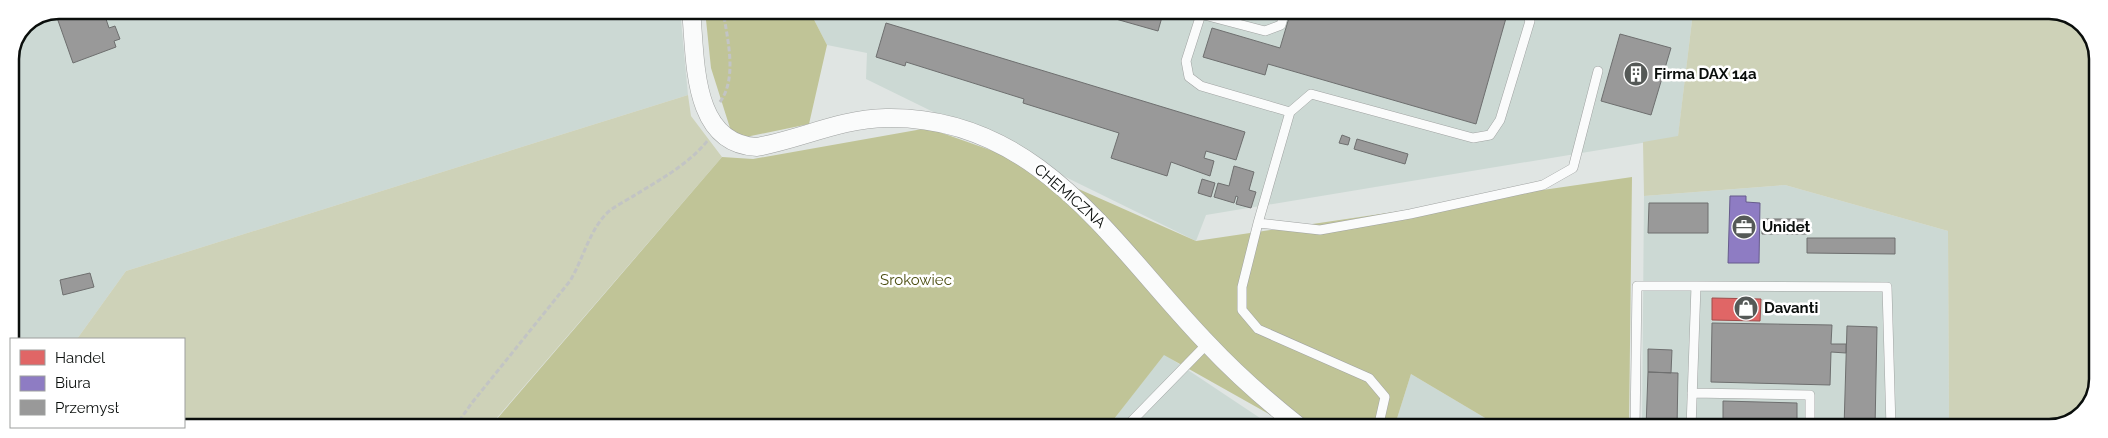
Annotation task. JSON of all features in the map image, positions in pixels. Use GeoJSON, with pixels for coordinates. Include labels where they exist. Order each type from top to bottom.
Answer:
{"type":"FeatureCollection","features":[{"type":"Feature","properties":{"kind":"street","name":"CHEMICZNA"},"geometry":{"type":"LineString","coordinates":[[692,19],[701,96],[705,111],[717,130],[735,143],[757,147],[853,121],[886,118],[929,120],[963,128],[996,142],[1034,164],[1090,211],[1207,344],[1259,394],[1290,419]]}},
{"type":"Feature","properties":{"kind":"lane"},"geometry":{"type":"LineString","coordinates":[[1199,19],[1186,61],[1189,77],[1201,86],[1290,112]]}},
{"type":"Feature","properties":{"kind":"lane"},"geometry":{"type":"LineString","coordinates":[[1225,19],[1265,31],[1281,26],[1283,19]]}},
{"type":"Feature","properties":{"kind":"lane"},"geometry":{"type":"LineString","coordinates":[[1380,419],[1385,397],[1370,378],[1258,329],[1242,310],[1242,287],[1290,112],[1310,94],[1473,138],[1490,135],[1500,120],[1530,21],[1529,19]]}},
{"type":"Feature","properties":{"kind":"lane"},"geometry":{"type":"LineString","coordinates":[[1258,223],[1320,230],[1410,214],[1543,184],[1573,168],[1598,71]]}},
{"type":"Feature","properties":{"kind":"lane"},"geometry":{"type":"LineString","coordinates":[[1635,419],[1637,286],[1887,287],[1891,419]]}},
{"type":"Feature","properties":{"kind":"lane"},"geometry":{"type":"LineString","coordinates":[[1691,419],[1696,286]]}},
{"type":"Feature","properties":{"kind":"lane"},"geometry":{"type":"LineString","coordinates":[[1134,419],[1207,344]]}},
{"type":"Feature","properties":{"kind":"lane"},"geometry":{"type":"LineString","coordinates":[[1692,393],[1810,395],[1810,419]]}},
{"type":"Feature","properties":{"kind":"path"},"geometry":{"type":"LineString","coordinates":[[705,111],[718,106],[726,94],[730,82],[728,40],[724,19]]}},
{"type":"Feature","properties":{"kind":"path"},"geometry":{"type":"LineString","coordinates":[[461,419],[570,281],[580,265],[595,229],[607,213],[663,178],[698,152],[717,130]]}},
{"type":"Feature","properties":{"kind":"shaded area"},"geometry":{"type":"Polygon","coordinates":[[[59,19],[681,19],[688,95],[126,271],[78,338],[19,338],[19,59],[25,37],[30,30],[43,22],[59,19]]]}},
{"type":"Feature","properties":{"kind":"shaded area"},"geometry":{"type":"Polygon","coordinates":[[[814,19],[1692,19],[1678,137],[1206,215],[1196,241],[866,79],[867,53],[827,45],[814,19]]]}},
{"type":"Feature","properties":{"kind":"shaded area"},"geometry":{"type":"Polygon","coordinates":[[[1785,185],[1948,231],[1949,419],[1642,419],[1644,196],[1785,185]]]}},
{"type":"Feature","properties":{"kind":"shaded area"},"geometry":{"type":"Polygon","coordinates":[[[1164,354],[1262,419],[1114,419],[1164,354]]]}},
{"type":"Feature","properties":{"kind":"shaded area"},"geometry":{"type":"Polygon","coordinates":[[[1411,374],[1487,419],[1397,419],[1411,374]]]}},
{"type":"Feature","properties":{"kind":"green space"},"geometry":{"type":"Polygon","coordinates":[[[706,19],[814,19],[827,45],[809,124],[741,138],[730,128],[711,68],[706,19]]]}},
{"type":"Feature","properties":{"kind":"green space"},"geometry":{"type":"Polygon","coordinates":[[[1692,19],[2049,19],[2065,22],[2074,27],[2083,37],[2089,56],[2089,379],[2083,401],[2074,411],[2057,418],[1949,419],[1948,231],[1785,185],[1644,196],[1643,142],[1678,136],[1692,19]]]}},
{"type":"Feature","properties":{"kind":"green space"},"geometry":{"type":"Polygon","coordinates":[[[688,95],[691,116],[722,157],[496,419],[185,419],[185,338],[78,338],[126,271],[688,95]]]}},
{"type":"Feature","properties":{"kind":"green space","name":"Srokowiec"},"geometry":{"type":"Polygon","coordinates":[[[928,128],[993,151],[1196,241],[1632,177],[1629,419],[1487,419],[1411,374],[1397,419],[1278,419],[1164,355],[1114,419],[497,419],[722,157],[753,159],[928,128]]]}},
{"type":"Feature","properties":{"kind":"building: Handel"},"geometry":{"type":"Polygon","coordinates":[[[1712,298],[1761,299],[1760,321],[1712,320],[1712,298]]]}},
{"type":"Feature","properties":{"kind":"building: Biura"},"geometry":{"type":"Polygon","coordinates":[[[1730,196],[1746,196],[1746,202],[1760,203],[1759,263],[1728,263],[1730,196]]]}},
{"type":"Feature","properties":{"kind":"building: Przemysł"},"geometry":{"type":"Polygon","coordinates":[[[58,19],[106,19],[109,28],[115,26],[120,39],[114,41],[116,47],[73,63],[58,19]]]}},
{"type":"Feature","properties":{"kind":"building: Przemysł"},"geometry":{"type":"Polygon","coordinates":[[[1116,19],[1161,19],[1158,31],[1116,19]]]}},
{"type":"Feature","properties":{"kind":"building: Przemysł"},"geometry":{"type":"Polygon","coordinates":[[[1289,19],[1506,19],[1476,124],[1268,64],[1265,75],[1203,57],[1212,28],[1280,48],[1289,19]]]}},
{"type":"Feature","properties":{"kind":"building: Przemysł"},"geometry":{"type":"Polygon","coordinates":[[[886,23],[1245,132],[1236,160],[1206,151],[1204,158],[1214,161],[1210,176],[1171,162],[1167,176],[1111,158],[1119,133],[1023,103],[1024,99],[906,62],[905,66],[876,57],[886,23]]]}},
{"type":"Feature","properties":{"kind":"building: Przemysł","name":"Firma DAX 14a"},"geometry":{"type":"Polygon","coordinates":[[[1620,34],[1671,48],[1651,115],[1601,101],[1620,34]]]}},
{"type":"Feature","properties":{"kind":"building: Przemysł"},"geometry":{"type":"Polygon","coordinates":[[[1342,135],[1350,138],[1348,145],[1339,143],[1342,135]]]}},
{"type":"Feature","properties":{"kind":"building: Przemysł"},"geometry":{"type":"Polygon","coordinates":[[[1357,139],[1408,154],[1405,164],[1354,149],[1357,139]]]}},
{"type":"Feature","properties":{"kind":"building: Przemysł"},"geometry":{"type":"Polygon","coordinates":[[[1234,166],[1254,172],[1249,190],[1256,192],[1251,208],[1236,204],[1238,197],[1236,196],[1234,203],[1214,197],[1218,183],[1229,186],[1234,166]]]}},
{"type":"Feature","properties":{"kind":"building: Przemysł"},"geometry":{"type":"Polygon","coordinates":[[[1202,179],[1215,183],[1211,197],[1198,193],[1202,179]]]}},
{"type":"Feature","properties":{"kind":"building: Przemysł"},"geometry":{"type":"Polygon","coordinates":[[[1649,203],[1708,203],[1708,233],[1648,233],[1649,203]]]}},
{"type":"Feature","properties":{"kind":"building: Przemysł"},"geometry":{"type":"Polygon","coordinates":[[[1762,219],[1806,219],[1807,234],[1762,234],[1762,219]]]}},
{"type":"Feature","properties":{"kind":"building: Przemysł"},"geometry":{"type":"Polygon","coordinates":[[[1807,238],[1895,238],[1895,254],[1807,253],[1807,238]]]}},
{"type":"Feature","properties":{"kind":"building: Przemysł"},"geometry":{"type":"Polygon","coordinates":[[[90,273],[94,287],[63,295],[60,280],[90,273]]]}},
{"type":"Feature","properties":{"kind":"building: Przemysł"},"geometry":{"type":"Polygon","coordinates":[[[1712,323],[1832,325],[1831,344],[1846,344],[1846,353],[1831,352],[1830,385],[1711,382],[1712,323]]]}},
{"type":"Feature","properties":{"kind":"building: Przemysł"},"geometry":{"type":"Polygon","coordinates":[[[1847,326],[1877,327],[1875,419],[1844,419],[1847,326]]]}},
{"type":"Feature","properties":{"kind":"building: Przemysł"},"geometry":{"type":"Polygon","coordinates":[[[1648,349],[1672,350],[1671,373],[1648,372],[1648,349]]]}},
{"type":"Feature","properties":{"kind":"building: Przemysł"},"geometry":{"type":"Polygon","coordinates":[[[1648,372],[1678,373],[1677,419],[1646,419],[1648,372]]]}},
{"type":"Feature","properties":{"kind":"building: Przemysł"},"geometry":{"type":"Polygon","coordinates":[[[1723,401],[1797,403],[1797,419],[1723,419],[1723,401]]]}},
{"type":"Feature","properties":{"kind":"place","name":"Firma DAX 14a"},"geometry":{"type":"Point","coordinates":[1636,74]}},
{"type":"Feature","properties":{"kind":"place","name":"Unidet"},"geometry":{"type":"Point","coordinates":[1744,227]}},
{"type":"Feature","properties":{"kind":"place","name":"Davanti"},"geometry":{"type":"Point","coordinates":[1746,308]}}]}
